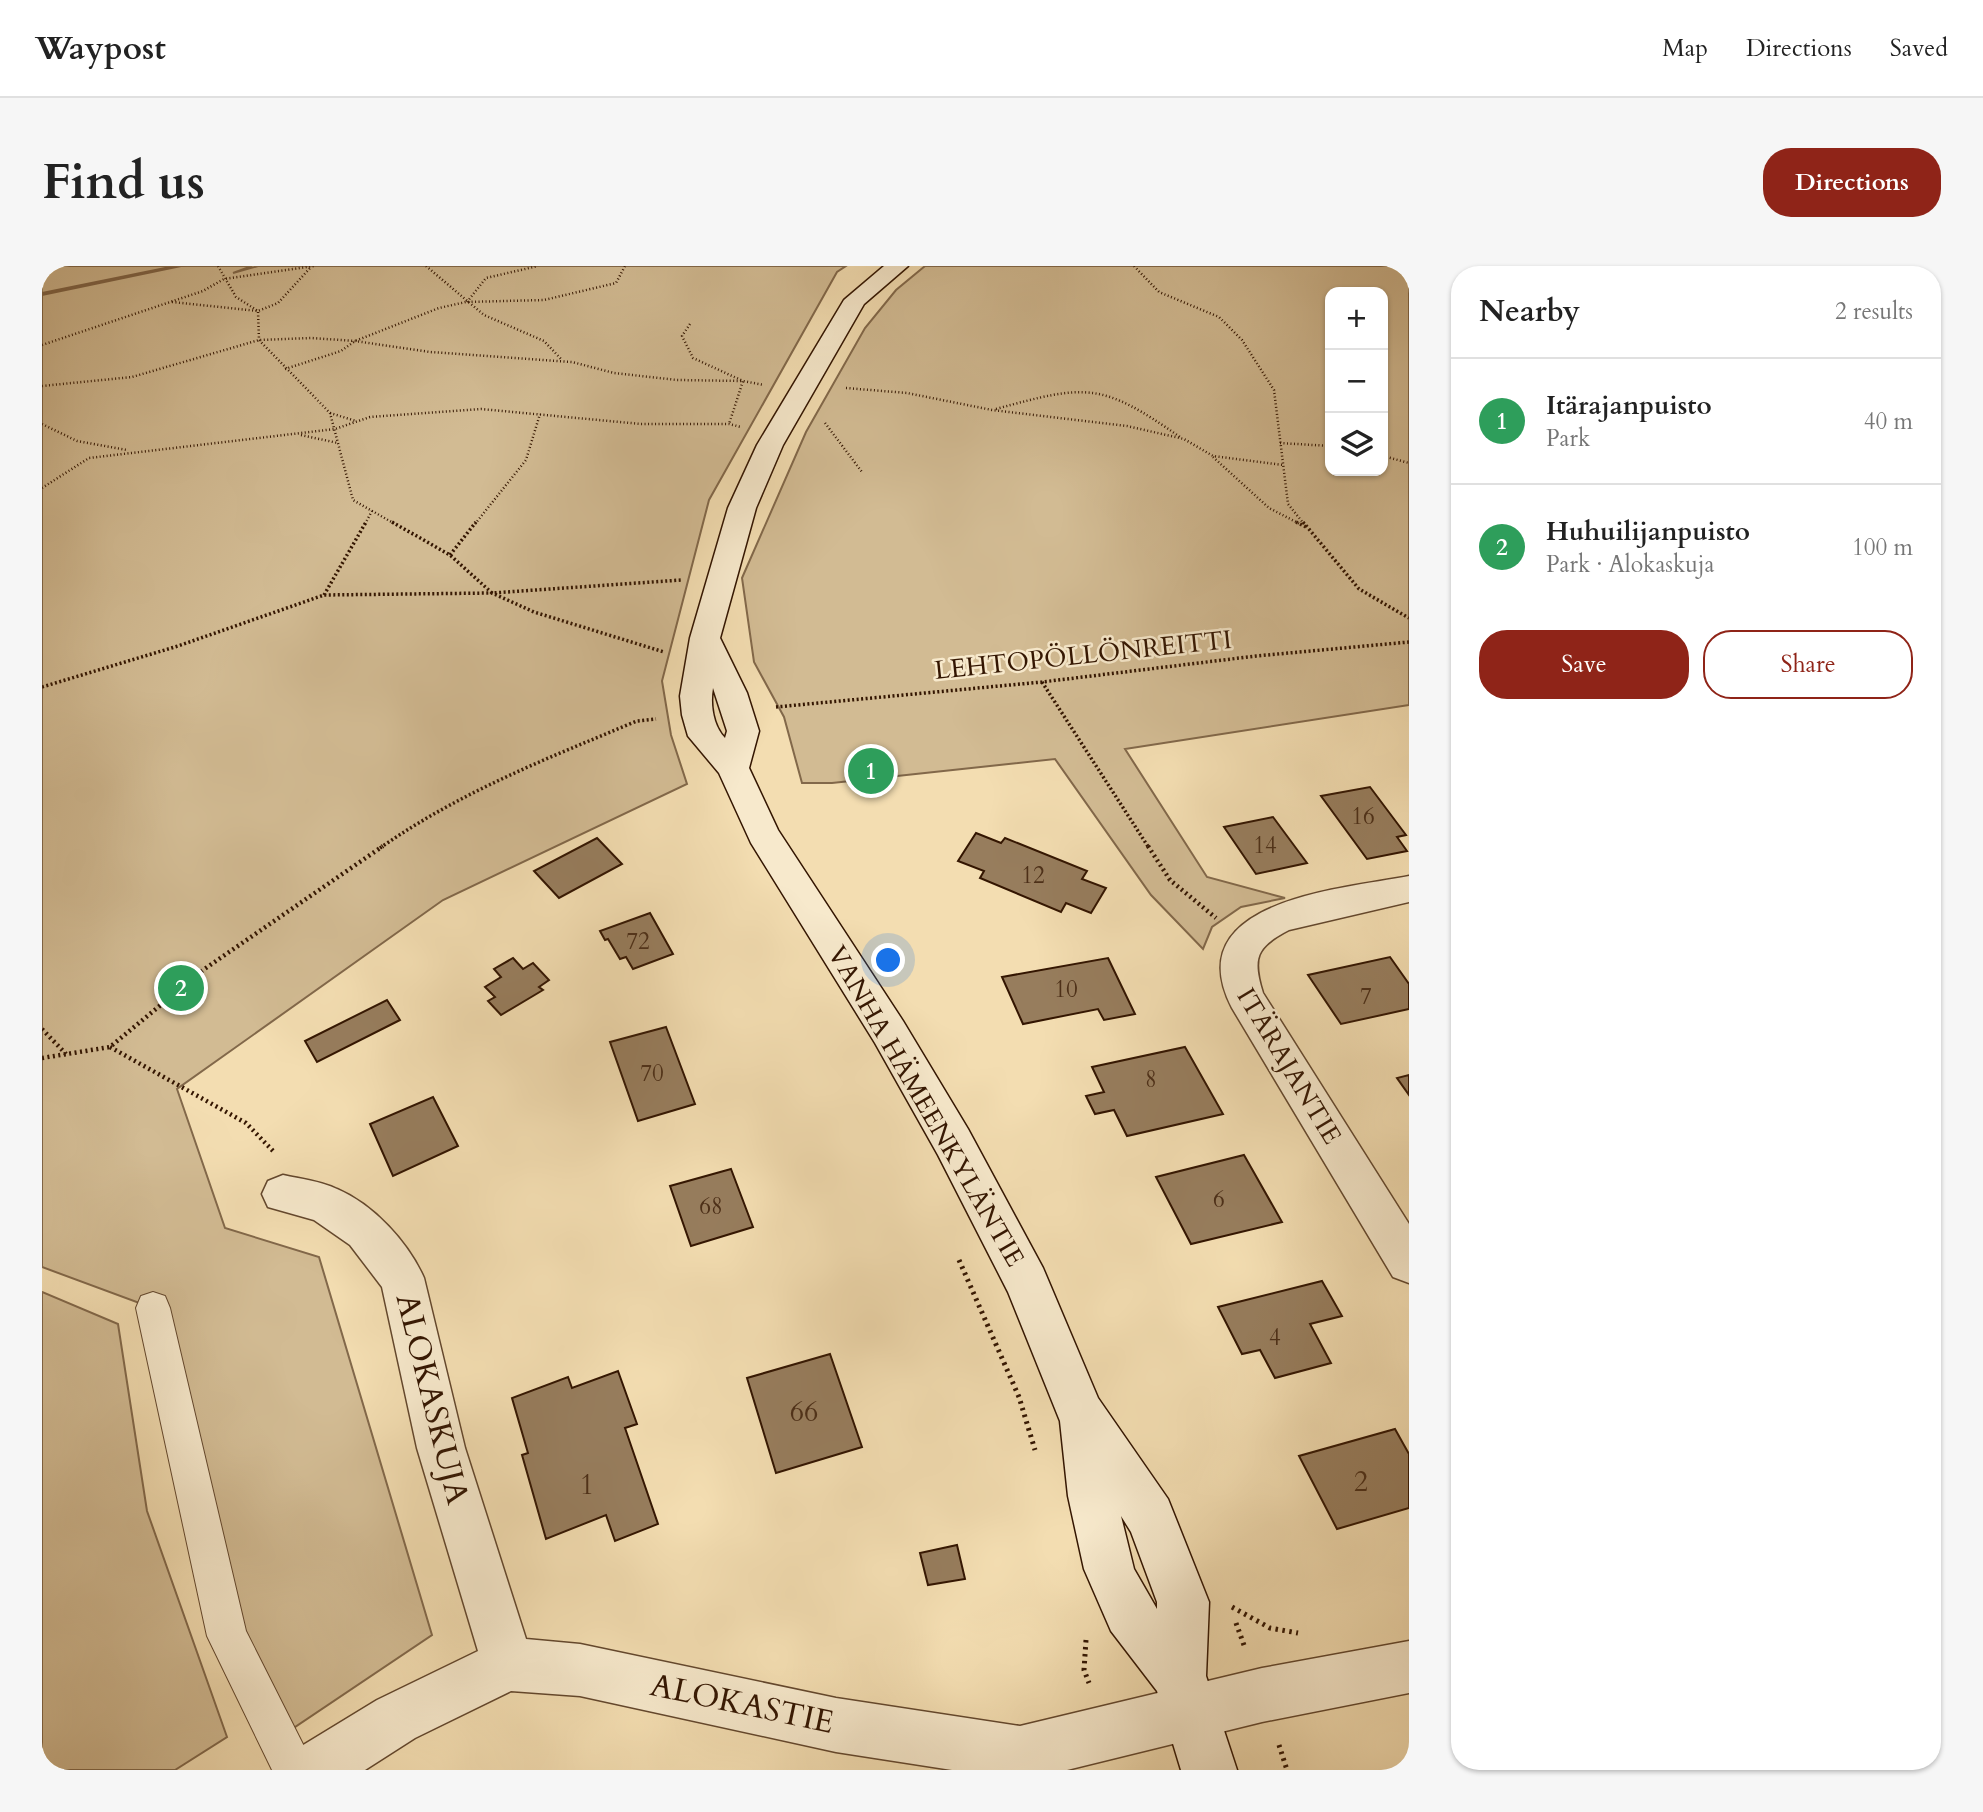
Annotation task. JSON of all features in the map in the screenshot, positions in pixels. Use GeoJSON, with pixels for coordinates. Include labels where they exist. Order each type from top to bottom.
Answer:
{"type":"FeatureCollection","features":[{"type":"Feature","properties":{"kind":"street","name":"VANHA HÄMEENKYLÄNTIE"},"geometry":{"type":"LineString","coordinates":[[897,266],[855,300],[770,444],[742,509],[695,648],[698,715],[704,736],[733,768],[763,834],[889,1031],[953,1142],[1027,1283],[1081,1415],[1097,1525],[1111,1571],[1129,1612],[1185,1694],[1209,1770]]}},
{"type":"Feature","properties":{"kind":"street","name":"ITÄRAJANTIE"},"geometry":{"type":"LineString","coordinates":[[1409,890],[1291,913],[1270,922],[1250,936],[1237,962],[1237,979],[1245,997],[1409,1263]]}},
{"type":"Feature","properties":{"kind":"street","name":"ALOKASKUJA"},"geometry":{"type":"LineString","coordinates":[[283,1194],[324,1203],[365,1231],[402,1278],[441,1448],[508,1664]]}},
{"type":"Feature","properties":{"kind":"street","name":"ALOKASTIE"},"geometry":{"type":"LineString","coordinates":[[508,1664],[580,1670],[836,1726],[1020,1753],[1106,1734],[1185,1694]]}},
{"type":"Feature","properties":{"kind":"street"},"geometry":{"type":"LineString","coordinates":[[315,1770],[396,1719],[508,1664]]}},
{"type":"Feature","properties":{"kind":"street"},"geometry":{"type":"LineString","coordinates":[[1185,1694],[1262,1695],[1409,1667]]}},
{"type":"Feature","properties":{"kind":"lane"},"geometry":{"type":"LineString","coordinates":[[153,1308],[227,1636],[295,1770]]}},
{"type":"Feature","properties":{"kind":"path"},"geometry":{"type":"LineString","coordinates":[[218,266],[236,297],[258,311]]}},
{"type":"Feature","properties":{"kind":"path"},"geometry":{"type":"LineString","coordinates":[[42,345],[203,291],[224,279],[313,266]]}},
{"type":"Feature","properties":{"kind":"path"},"geometry":{"type":"LineString","coordinates":[[168,302],[258,311],[278,303],[313,266]]}},
{"type":"Feature","properties":{"kind":"path"},"geometry":{"type":"LineString","coordinates":[[426,266],[484,315],[544,341],[563,361]]}},
{"type":"Feature","properties":{"kind":"path"},"geometry":{"type":"LineString","coordinates":[[466,302],[486,278],[538,266]]}},
{"type":"Feature","properties":{"kind":"path"},"geometry":{"type":"LineString","coordinates":[[285,369],[341,351],[355,341],[415,316],[466,302],[556,297],[616,283],[625,266]]}},
{"type":"Feature","properties":{"kind":"path"},"geometry":{"type":"LineString","coordinates":[[1134,266],[1159,292],[1219,317],[1242,340],[1274,390],[1288,504],[1359,589],[1409,618]]}},
{"type":"Feature","properties":{"kind":"path"},"geometry":{"type":"LineString","coordinates":[[258,311],[259,340],[330,413],[357,422]]}},
{"type":"Feature","properties":{"kind":"path"},"geometry":{"type":"LineString","coordinates":[[690,324],[682,336],[693,358],[743,381]]}},
{"type":"Feature","properties":{"kind":"path"},"geometry":{"type":"LineString","coordinates":[[42,387],[132,377],[259,340],[311,338],[355,341],[430,352],[563,361],[627,375],[677,380],[743,381],[802,392],[839,387],[907,393],[992,410],[1127,426],[1184,439]]}},
{"type":"Feature","properties":{"kind":"path"},"geometry":{"type":"LineString","coordinates":[[729,424],[743,381]]}},
{"type":"Feature","properties":{"kind":"path"},"geometry":{"type":"LineString","coordinates":[[802,392],[862,472]]}},
{"type":"Feature","properties":{"kind":"path"},"geometry":{"type":"LineString","coordinates":[[992,410],[1067,392],[1108,395],[1145,413],[1213,456],[1269,509],[1309,529]]}},
{"type":"Feature","properties":{"kind":"path"},"geometry":{"type":"LineString","coordinates":[[42,488],[89,458],[335,429],[370,417],[481,409],[640,424],[729,424],[776,437]]}},
{"type":"Feature","properties":{"kind":"path"},"geometry":{"type":"LineString","coordinates":[[330,413],[353,500],[450,555],[492,593],[534,612],[695,648]]}},
{"type":"Feature","properties":{"kind":"path"},"geometry":{"type":"LineString","coordinates":[[450,555],[526,460],[540,414]]}},
{"type":"Feature","properties":{"kind":"path"},"geometry":{"type":"LineString","coordinates":[[42,424],[77,441],[132,451]]}},
{"type":"Feature","properties":{"kind":"path"},"geometry":{"type":"LineString","coordinates":[[298,434],[338,443]]}},
{"type":"Feature","properties":{"kind":"path"},"geometry":{"type":"LineString","coordinates":[[1280,443],[1325,446]]}},
{"type":"Feature","properties":{"kind":"path"},"geometry":{"type":"LineString","coordinates":[[1213,456],[1283,465]]}},
{"type":"Feature","properties":{"kind":"path"},"geometry":{"type":"LineString","coordinates":[[1388,457],[1409,463]]}},
{"type":"Feature","properties":{"kind":"path"},"geometry":{"type":"LineString","coordinates":[[324,594],[373,511]]}},
{"type":"Feature","properties":{"kind":"path"},"geometry":{"type":"LineString","coordinates":[[42,687],[178,646],[324,594],[492,593],[720,578]]}},
{"type":"Feature","properties":{"kind":"path","name":"LEHTOPÖLLÖNREITTI"},"geometry":{"type":"LineString","coordinates":[[775,708],[1409,642]]}},
{"type":"Feature","properties":{"kind":"path"},"geometry":{"type":"LineString","coordinates":[[1042,682],[1170,880],[1210,915]]}},
{"type":"Feature","properties":{"kind":"path"},"geometry":{"type":"LineString","coordinates":[[42,1058],[110,1047],[203,970],[423,818],[490,782],[637,721],[662,718]]}},
{"type":"Feature","properties":{"kind":"path"},"geometry":{"type":"LineString","coordinates":[[42,1030],[66,1054]]}},
{"type":"Feature","properties":{"kind":"path"},"geometry":{"type":"LineString","coordinates":[[110,1047],[246,1123],[287,1165],[283,1194]]}},
{"type":"Feature","properties":{"kind":"path"},"geometry":{"type":"LineString","coordinates":[[955,1250],[1019,1397],[1038,1459]]}},
{"type":"Feature","properties":{"kind":"path"},"geometry":{"type":"LineString","coordinates":[[1229,1605],[1270,1628],[1307,1635]]}},
{"type":"Feature","properties":{"kind":"path"},"geometry":{"type":"LineString","coordinates":[[1087,1633],[1084,1670],[1106,1734]]}},
{"type":"Feature","properties":{"kind":"shaded area"},"geometry":{"type":"Polygon","coordinates":[[[42,266],[252,266],[233,273],[258,266],[846,266],[837,272],[709,500],[662,681],[671,735],[687,784],[443,900],[177,1089],[225,1228],[319,1257],[432,1635],[289,1731],[227,1636],[153,1308],[42,1267],[42,266]]]}},
{"type":"Feature","properties":{"kind":"shaded area"},"geometry":{"type":"Polygon","coordinates":[[[925,266],[1409,266],[1409,705],[1125,749],[1207,877],[1285,898],[1241,907],[1212,927],[1203,949],[1151,895],[1055,759],[832,783],[802,783],[784,717],[754,662],[742,578],[806,432],[865,328],[896,290],[925,266]]]}},
{"type":"Feature","properties":{"kind":"shaded area"},"geometry":{"type":"Polygon","coordinates":[[[42,1292],[118,1324],[147,1511],[227,1737],[175,1770],[42,1770],[42,1292]]]}},
{"type":"Feature","properties":{"kind":"building"},"geometry":{"type":"Polygon","coordinates":[[[1370,787],[1406,835],[1397,837],[1407,851],[1367,859],[1321,796],[1370,787]]]}},
{"type":"Feature","properties":{"kind":"building"},"geometry":{"type":"Polygon","coordinates":[[[1273,817],[1307,863],[1256,874],[1224,827],[1273,817]]]}},
{"type":"Feature","properties":{"kind":"building"},"geometry":{"type":"Polygon","coordinates":[[[976,833],[1001,843],[1005,838],[1087,871],[1082,879],[1106,888],[1091,913],[1066,903],[1061,912],[980,878],[984,871],[958,861],[976,833]]]}},
{"type":"Feature","properties":{"kind":"building"},"geometry":{"type":"Polygon","coordinates":[[[597,838],[622,864],[559,898],[534,871],[597,838]]]}},
{"type":"Feature","properties":{"kind":"building"},"geometry":{"type":"Polygon","coordinates":[[[650,913],[673,954],[633,969],[626,957],[620,959],[600,931],[650,913]]]}},
{"type":"Feature","properties":{"kind":"building"},"geometry":{"type":"Polygon","coordinates":[[[1390,957],[1409,984],[1409,1009],[1341,1024],[1308,975],[1390,957]]]}},
{"type":"Feature","properties":{"kind":"building"},"geometry":{"type":"Polygon","coordinates":[[[513,958],[523,969],[533,963],[549,980],[539,987],[543,990],[501,1015],[488,1001],[495,997],[485,987],[501,977],[494,969],[513,958]]]}},
{"type":"Feature","properties":{"kind":"building"},"geometry":{"type":"Polygon","coordinates":[[[1108,958],[1135,1014],[1104,1020],[1098,1009],[1023,1024],[1002,977],[1108,958]]]}},
{"type":"Feature","properties":{"kind":"building"},"geometry":{"type":"Polygon","coordinates":[[[387,1000],[400,1020],[317,1062],[305,1041],[387,1000]]]}},
{"type":"Feature","properties":{"kind":"building"},"geometry":{"type":"Polygon","coordinates":[[[666,1027],[695,1104],[638,1121],[610,1042],[666,1027]]]}},
{"type":"Feature","properties":{"kind":"building"},"geometry":{"type":"Polygon","coordinates":[[[1185,1047],[1223,1114],[1127,1136],[1114,1110],[1095,1114],[1086,1096],[1104,1092],[1092,1067],[1185,1047]]]}},
{"type":"Feature","properties":{"kind":"building"},"geometry":{"type":"Polygon","coordinates":[[[1409,1075],[1409,1095],[1397,1078],[1409,1075]]]}},
{"type":"Feature","properties":{"kind":"building"},"geometry":{"type":"Polygon","coordinates":[[[433,1097],[458,1146],[393,1176],[370,1124],[433,1097]]]}},
{"type":"Feature","properties":{"kind":"building"},"geometry":{"type":"Polygon","coordinates":[[[1244,1155],[1282,1222],[1191,1244],[1156,1177],[1244,1155]]]}},
{"type":"Feature","properties":{"kind":"building"},"geometry":{"type":"Polygon","coordinates":[[[731,1169],[753,1227],[691,1246],[670,1186],[731,1169]]]}},
{"type":"Feature","properties":{"kind":"building"},"geometry":{"type":"Polygon","coordinates":[[[1322,1281],[1342,1316],[1310,1324],[1331,1363],[1275,1378],[1260,1350],[1242,1354],[1218,1307],[1322,1281]]]}},
{"type":"Feature","properties":{"kind":"building"},"geometry":{"type":"Polygon","coordinates":[[[830,1354],[862,1447],[776,1473],[747,1378],[830,1354]]]}},
{"type":"Feature","properties":{"kind":"building"},"geometry":{"type":"Polygon","coordinates":[[[618,1371],[637,1424],[625,1428],[658,1524],[615,1541],[606,1515],[546,1539],[522,1455],[528,1453],[512,1398],[568,1377],[572,1388],[618,1371]]]}},
{"type":"Feature","properties":{"kind":"building"},"geometry":{"type":"Polygon","coordinates":[[[1395,1429],[1409,1454],[1409,1508],[1337,1529],[1299,1456],[1395,1429]]]}},
{"type":"Feature","properties":{"kind":"building"},"geometry":{"type":"Polygon","coordinates":[[[957,1545],[965,1579],[928,1585],[920,1553],[957,1545]]]}},
{"type":"Feature","properties":{"kind":"waterway"},"geometry":{"type":"LineString","coordinates":[[42,294],[182,266]]}},
{"type":"Feature","properties":{"kind":"place","name":"Itärajanpuisto"},"geometry":{"type":"Point","coordinates":[871,771]}},
{"type":"Feature","properties":{"kind":"place","name":"Huhuilijanpuisto"},"geometry":{"type":"Point","coordinates":[181,988]}}]}
